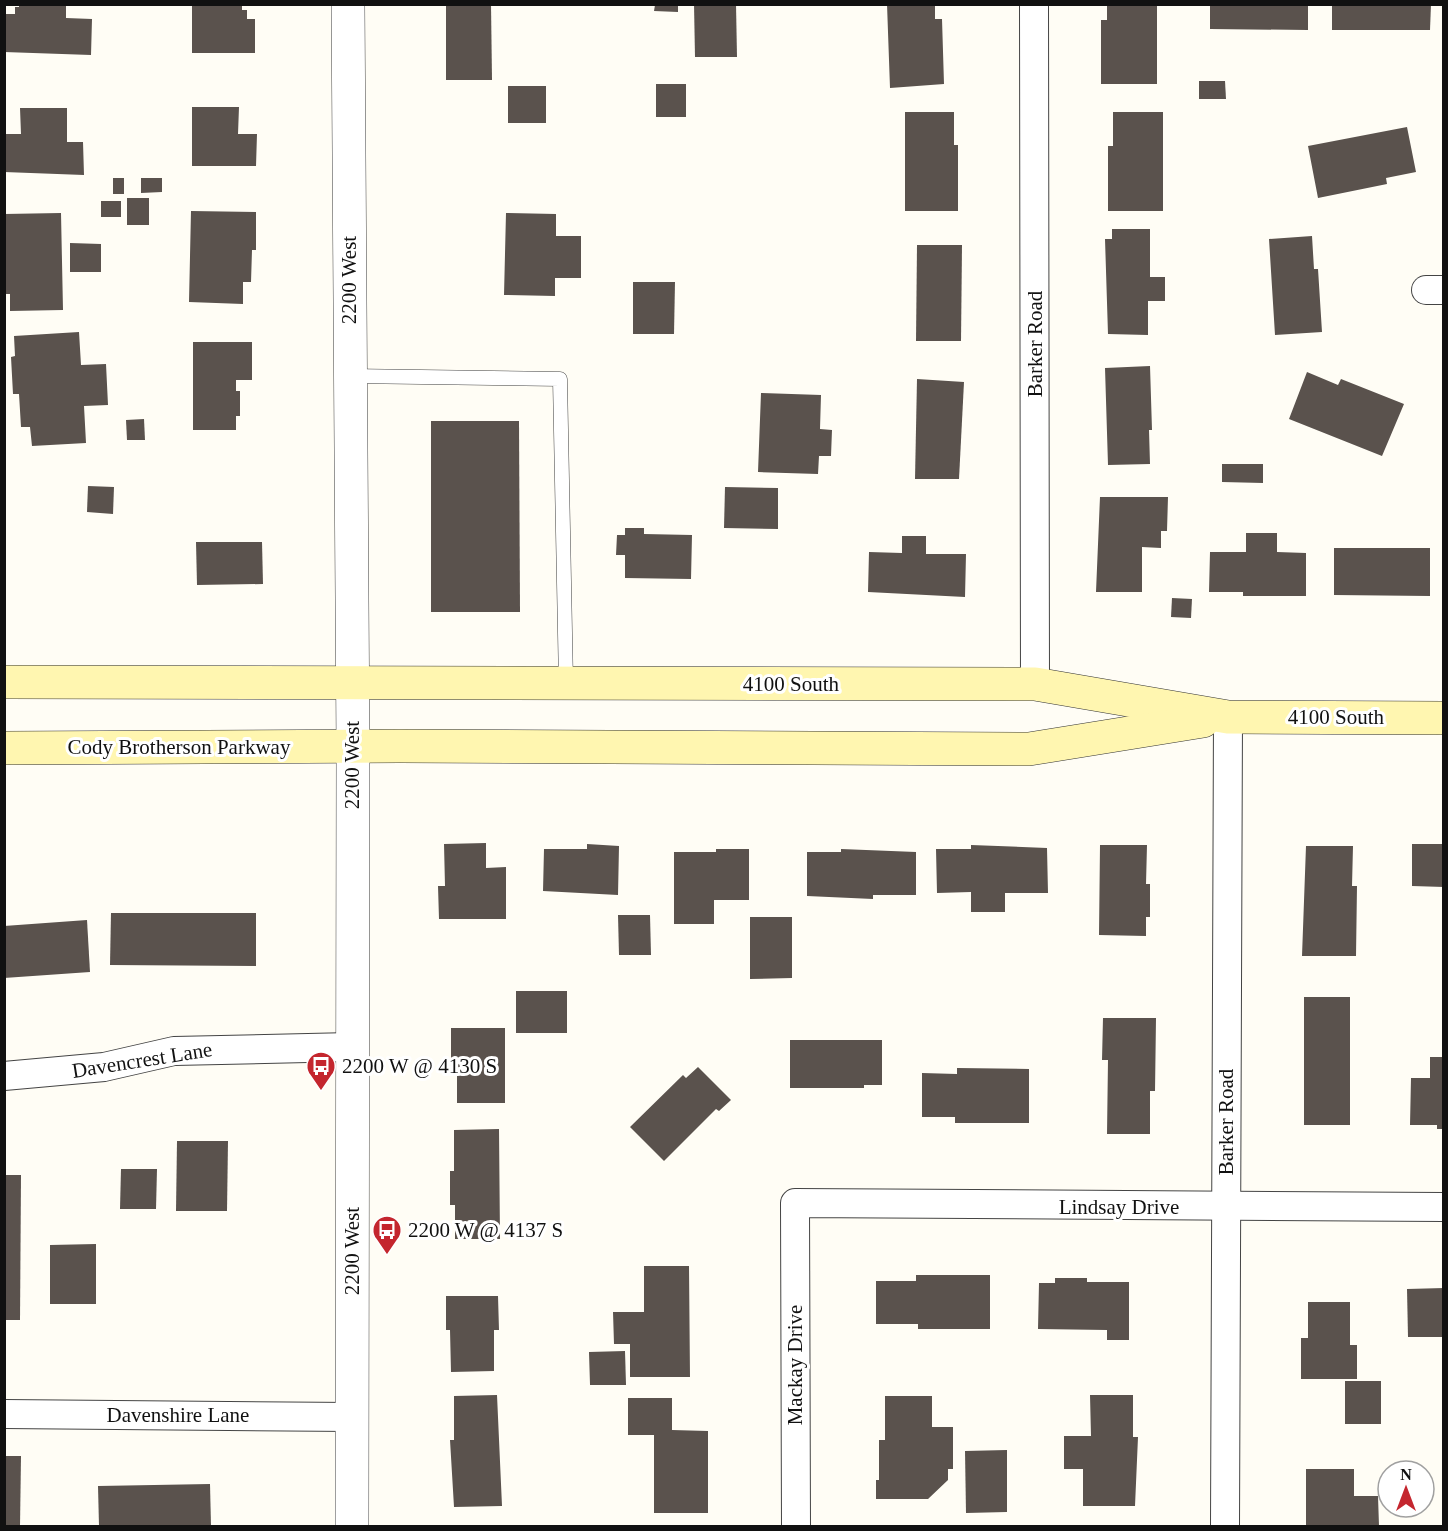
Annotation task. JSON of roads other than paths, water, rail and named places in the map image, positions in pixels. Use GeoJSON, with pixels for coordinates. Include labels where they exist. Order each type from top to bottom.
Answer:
{"type":"FeatureCollection","features":[{"type":"Feature","properties":{"kind":"main road","name":"4100 South"},"geometry":{"type":"LineString","coordinates":[[352,681],[1035,684],[1228,717]]}},
{"type":"Feature","properties":{"kind":"main road"},"geometry":{"type":"LineString","coordinates":[[4,682],[352,681]]}},
{"type":"Feature","properties":{"kind":"main road","name":"4100 South"},"geometry":{"type":"LineString","coordinates":[[352,746],[1029,749],[1228,717],[1443,718]]}},
{"type":"Feature","properties":{"kind":"main road","name":"Cody Brotherson Parkway"},"geometry":{"type":"LineString","coordinates":[[4,748],[352,746]]}},
{"type":"Feature","properties":{"kind":"street","name":"2200 West"},"geometry":{"type":"LineString","coordinates":[[348,4],[352,681],[352,1527]]}},
{"type":"Feature","properties":{"kind":"street","name":"Barker Road"},"geometry":{"type":"LineString","coordinates":[[1034,4],[1035,684]]}},
{"type":"Feature","properties":{"kind":"street","name":"Barker Road"},"geometry":{"type":"LineString","coordinates":[[1225,1527],[1228,717]]}},
{"type":"Feature","properties":{"kind":"street","name":"Davencrest Lane"},"geometry":{"type":"LineString","coordinates":[[4,1076],[104,1067],[174,1051],[351,1047]]}},
{"type":"Feature","properties":{"kind":"street","name":"Lindsay Drive"},"geometry":{"type":"LineString","coordinates":[[795,1203],[1443,1207]]}},
{"type":"Feature","properties":{"kind":"street","name":"Mackay Drive"},"geometry":{"type":"LineString","coordinates":[[795,1203],[796,1527]]}},
{"type":"Feature","properties":{"kind":"street","name":"Davenshire Lane"},"geometry":{"type":"LineString","coordinates":[[4,1414],[352,1417]]}},
{"type":"Feature","properties":{"kind":"lane"},"geometry":{"type":"LineString","coordinates":[[350,376],[560,379],[566,683]]}},
{"type":"Feature","properties":{"kind":"place","name":"2200 W @ 4130 S"},"geometry":{"type":"Point","coordinates":[321,1092]}},
{"type":"Feature","properties":{"kind":"place","name":"2200 W @ 4137 S"},"geometry":{"type":"Point","coordinates":[387,1256]}}]}
